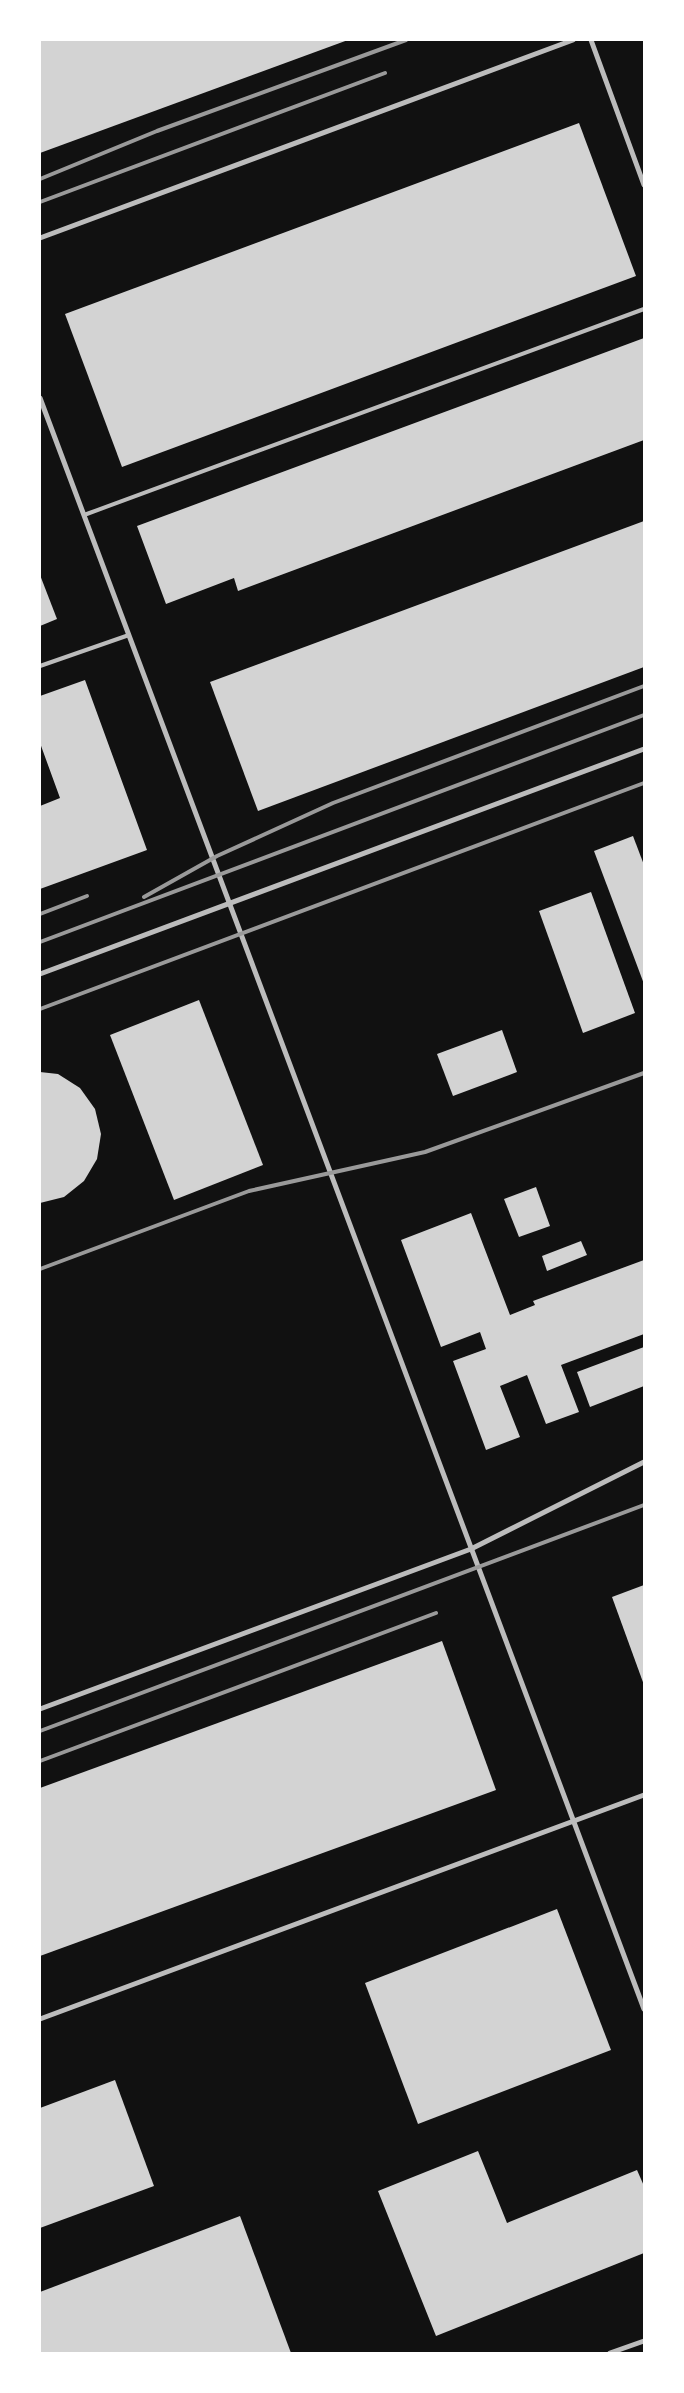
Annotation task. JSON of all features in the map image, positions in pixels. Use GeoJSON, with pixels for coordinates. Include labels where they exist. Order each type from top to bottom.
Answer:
{"type":"FeatureCollection","features":[{"type":"Feature","properties":{"kind":"street"},"geometry":{"type":"LineString","coordinates":[[40,238],[573,40]]}},
{"type":"Feature","properties":{"kind":"street"},"geometry":{"type":"LineString","coordinates":[[591,40],[644,185]]}},
{"type":"Feature","properties":{"kind":"street"},"geometry":{"type":"LineString","coordinates":[[40,398],[644,2009]]}},
{"type":"Feature","properties":{"kind":"street"},"geometry":{"type":"LineString","coordinates":[[40,974],[644,749]]}},
{"type":"Feature","properties":{"kind":"street"},"geometry":{"type":"LineString","coordinates":[[40,1709],[471,1549],[644,1462]]}},
{"type":"Feature","properties":{"kind":"street"},"geometry":{"type":"LineString","coordinates":[[40,2019],[644,1795]]}},
{"type":"Feature","properties":{"kind":"street"},"geometry":{"type":"LineString","coordinates":[[610,2353],[644,2341]]}},
{"type":"Feature","properties":{"kind":"lane"},"geometry":{"type":"LineString","coordinates":[[84,515],[644,309]]}},
{"type":"Feature","properties":{"kind":"lane"},"geometry":{"type":"LineString","coordinates":[[40,666],[129,635]]}},
{"type":"Feature","properties":{"kind":"building"},"geometry":{"type":"Polygon","coordinates":[[[40,40],[348,40],[40,153],[40,40]]]}},
{"type":"Feature","properties":{"kind":"building"},"geometry":{"type":"Polygon","coordinates":[[[579,123],[636,276],[122,467],[65,314],[579,123]]]}},
{"type":"Feature","properties":{"kind":"building"},"geometry":{"type":"Polygon","coordinates":[[[644,338],[644,440],[238,591],[234,578],[166,604],[137,526],[644,338]]]}},
{"type":"Feature","properties":{"kind":"building"},"geometry":{"type":"Polygon","coordinates":[[[644,521],[644,667],[258,811],[210,682],[644,521]]]}},
{"type":"Feature","properties":{"kind":"building"},"geometry":{"type":"Polygon","coordinates":[[[40,575],[57,619],[40,626],[40,575]]]}},
{"type":"Feature","properties":{"kind":"building"},"geometry":{"type":"Polygon","coordinates":[[[85,680],[147,850],[40,889],[40,806],[60,798],[40,743],[40,696],[85,680]]]}},
{"type":"Feature","properties":{"kind":"building"},"geometry":{"type":"Polygon","coordinates":[[[633,836],[644,865],[644,984],[594,851],[633,836]]]}},
{"type":"Feature","properties":{"kind":"building"},"geometry":{"type":"Polygon","coordinates":[[[591,892],[635,1013],[583,1033],[539,911],[591,892]]]}},
{"type":"Feature","properties":{"kind":"building"},"geometry":{"type":"Polygon","coordinates":[[[199,1000],[263,1165],[174,1200],[110,1035],[199,1000]]]}},
{"type":"Feature","properties":{"kind":"building"},"geometry":{"type":"Polygon","coordinates":[[[502,1030],[517,1072],[453,1096],[437,1054],[502,1030]]]}},
{"type":"Feature","properties":{"kind":"building"},"geometry":{"type":"Polygon","coordinates":[[[40,1072],[58,1074],[80,1088],[95,1109],[101,1134],[97,1159],[84,1181],[64,1197],[40,1203],[40,1072]]]}},
{"type":"Feature","properties":{"kind":"building"},"geometry":{"type":"Polygon","coordinates":[[[536,1187],[550,1226],[519,1237],[504,1199],[536,1187]]]}},
{"type":"Feature","properties":{"kind":"building"},"geometry":{"type":"Polygon","coordinates":[[[471,1213],[510,1315],[535,1305],[533,1301],[644,1260],[644,1334],[561,1365],[579,1412],[546,1424],[527,1375],[500,1386],[520,1437],[486,1450],[453,1361],[486,1349],[480,1332],[441,1347],[401,1240],[471,1213]]]}},
{"type":"Feature","properties":{"kind":"building"},"geometry":{"type":"Polygon","coordinates":[[[581,1241],[587,1255],[547,1271],[542,1256],[581,1241]]]}},
{"type":"Feature","properties":{"kind":"building"},"geometry":{"type":"Polygon","coordinates":[[[644,1347],[644,1386],[590,1407],[577,1372],[644,1347]]]}},
{"type":"Feature","properties":{"kind":"building"},"geometry":{"type":"Polygon","coordinates":[[[644,1585],[644,1685],[612,1597],[644,1585]]]}},
{"type":"Feature","properties":{"kind":"building"},"geometry":{"type":"Polygon","coordinates":[[[442,1641],[496,1790],[40,1956],[40,1788],[442,1641]]]}},
{"type":"Feature","properties":{"kind":"building"},"geometry":{"type":"Polygon","coordinates":[[[557,1909],[611,2050],[418,2124],[365,1983],[557,1909]]]}},
{"type":"Feature","properties":{"kind":"building"},"geometry":{"type":"Polygon","coordinates":[[[115,2080],[154,2186],[40,2228],[40,2108],[115,2080]]]}},
{"type":"Feature","properties":{"kind":"building"},"geometry":{"type":"Polygon","coordinates":[[[478,2151],[507,2223],[637,2170],[644,2186],[644,2253],[436,2336],[378,2191],[478,2151]]]}},
{"type":"Feature","properties":{"kind":"building"},"geometry":{"type":"Polygon","coordinates":[[[240,2216],[291,2353],[40,2353],[40,2292],[240,2216]]]}},
{"type":"Feature","properties":{"kind":"railway"},"geometry":{"type":"LineString","coordinates":[[40,179],[157,131],[406,40]]}},
{"type":"Feature","properties":{"kind":"railway"},"geometry":{"type":"LineString","coordinates":[[40,202],[385,73]]}},
{"type":"Feature","properties":{"kind":"railway"},"geometry":{"type":"LineString","coordinates":[[144,897],[217,856],[333,803],[644,686]]}},
{"type":"Feature","properties":{"kind":"railway"},"geometry":{"type":"LineString","coordinates":[[40,942],[644,715]]}},
{"type":"Feature","properties":{"kind":"railway"},"geometry":{"type":"LineString","coordinates":[[40,1009],[644,783]]}},
{"type":"Feature","properties":{"kind":"railway"},"geometry":{"type":"LineString","coordinates":[[40,914],[87,896]]}},
{"type":"Feature","properties":{"kind":"railway"},"geometry":{"type":"LineString","coordinates":[[40,1269],[249,1191],[425,1152],[644,1073]]}},
{"type":"Feature","properties":{"kind":"railway"},"geometry":{"type":"LineString","coordinates":[[40,1731],[644,1505]]}},
{"type":"Feature","properties":{"kind":"railway"},"geometry":{"type":"LineString","coordinates":[[40,1761],[436,1613]]}}]}
